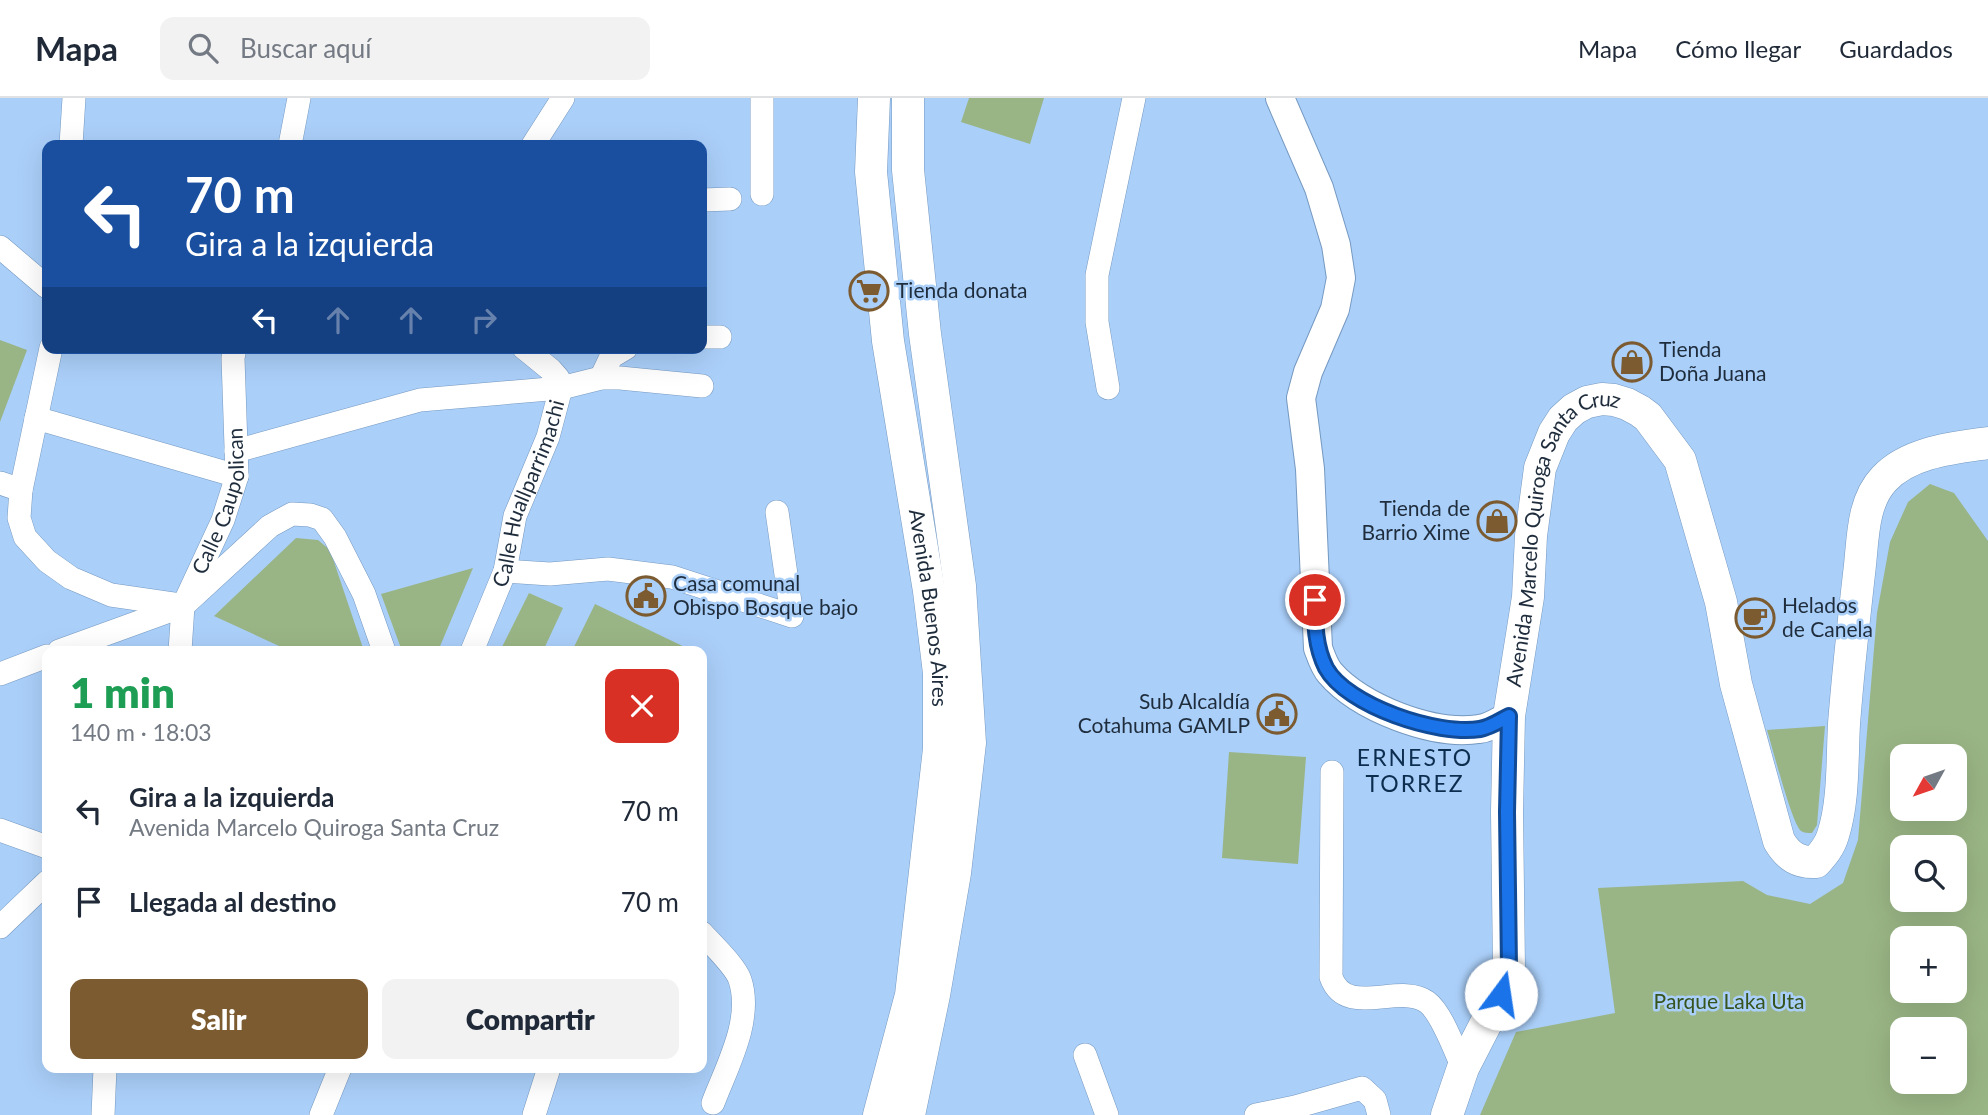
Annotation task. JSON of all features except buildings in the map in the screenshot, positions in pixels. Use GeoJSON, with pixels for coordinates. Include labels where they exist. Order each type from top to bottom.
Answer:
{"type":"FeatureCollection","features":[{"type":"Feature","properties":{"kind":"main road","name":"Avenida Buenos Aires"},"geometry":{"type":"LineString","coordinates":[[874,98],[871,172],[888,341],[929,591],[939,673],[939,749],[911,995],[880,1115]]}},
{"type":"Feature","properties":{"kind":"main road","name":"Avenida Buenos Aires"},"geometry":{"type":"LineString","coordinates":[[908,98],[908,170],[925,334],[960,586],[970,743],[955,873],[934,996],[909,1115]]}},
{"type":"Feature","properties":{"kind":"main road","name":"Avenida Marcelo Quiroga Santa Cruz"},"geometry":{"type":"LineString","coordinates":[[1509,716],[1528,597],[1531,536],[1540,468],[1548,446],[1563,419],[1587,402],[1602,399],[1627,404],[1648,417],[1680,460],[1721,602],[1736,684],[1779,841],[1794,859],[1804,863],[1816,862],[1833,837],[1839,810],[1848,666],[1865,519],[1872,495],[1883,479],[1899,466],[1919,457],[1988,443]]}},
{"type":"Feature","properties":{"kind":"main road"},"geometry":{"type":"LineString","coordinates":[[1447,1115],[1463,1068],[1501,994],[1509,968],[1509,716]]}},
{"type":"Feature","properties":{"kind":"street"},"geometry":{"type":"LineString","coordinates":[[71,140],[74,98]]}},
{"type":"Feature","properties":{"kind":"street"},"geometry":{"type":"LineString","coordinates":[[291,140],[299,98]]}},
{"type":"Feature","properties":{"kind":"street"},"geometry":{"type":"LineString","coordinates":[[536,140],[563,98]]}},
{"type":"Feature","properties":{"kind":"street"},"geometry":{"type":"LineString","coordinates":[[762,98],[762,194]]}},
{"type":"Feature","properties":{"kind":"street"},"geometry":{"type":"LineString","coordinates":[[1108,388],[1097,322],[1097,275],[1134,98]]}},
{"type":"Feature","properties":{"kind":"street","name":"Avenida Marcelo Quiroga Santa Cruz"},"geometry":{"type":"LineString","coordinates":[[1280,98],[1319,188],[1336,245],[1341,278],[1335,309],[1308,372],[1301,398],[1310,469],[1318,648],[1328,670],[1343,687],[1402,720],[1439,728],[1478,730],[1509,716]]}},
{"type":"Feature","properties":{"kind":"street"},"geometry":{"type":"LineString","coordinates":[[707,200],[730,199]]}},
{"type":"Feature","properties":{"kind":"street"},"geometry":{"type":"LineString","coordinates":[[1,249],[42,283]]}},
{"type":"Feature","properties":{"kind":"street"},"geometry":{"type":"LineString","coordinates":[[50,354],[36,418],[10,486],[25,537],[47,561],[71,579],[111,595],[183,606]]}},
{"type":"Feature","properties":{"kind":"street","name":"Calle Caupolican"},"geometry":{"type":"LineString","coordinates":[[180,646],[183,606],[223,520],[237,476],[234,354]]}},
{"type":"Feature","properties":{"kind":"street","name":"Calle Huallparrimachi"},"geometry":{"type":"LineString","coordinates":[[474,646],[505,571],[515,516],[558,408],[561,388],[558,379],[531,354]]}},
{"type":"Feature","properties":{"kind":"street"},"geometry":{"type":"LineString","coordinates":[[601,378],[611,357],[616,354]]}},
{"type":"Feature","properties":{"kind":"street"},"geometry":{"type":"LineString","coordinates":[[236,451],[420,400],[561,388],[601,378],[702,386]]}},
{"type":"Feature","properties":{"kind":"street"},"geometry":{"type":"LineString","coordinates":[[36,418],[237,476]]}},
{"type":"Feature","properties":{"kind":"street"},"geometry":{"type":"LineString","coordinates":[[505,571],[550,574],[608,569],[672,577],[792,616],[777,512]]}},
{"type":"Feature","properties":{"kind":"street"},"geometry":{"type":"LineString","coordinates":[[73,646],[183,606],[270,526],[292,514],[322,519],[345,554],[364,594],[382,646]]}},
{"type":"Feature","properties":{"kind":"street"},"geometry":{"type":"LineString","coordinates":[[0,674],[42,658]]}},
{"type":"Feature","properties":{"kind":"street"},"geometry":{"type":"LineString","coordinates":[[1332,772],[1331,976],[1334,985],[1352,998],[1417,996],[1429,1003],[1437,1013],[1463,1068]]}},
{"type":"Feature","properties":{"kind":"street"},"geometry":{"type":"LineString","coordinates":[[0,830],[42,844]]}},
{"type":"Feature","properties":{"kind":"street"},"geometry":{"type":"LineString","coordinates":[[0,927],[42,886]]}},
{"type":"Feature","properties":{"kind":"street"},"geometry":{"type":"LineString","coordinates":[[707,939],[740,978],[744,1003],[738,1036],[713,1103]]}},
{"type":"Feature","properties":{"kind":"street"},"geometry":{"type":"LineString","coordinates":[[1085,1055],[1107,1115]]}},
{"type":"Feature","properties":{"kind":"street"},"geometry":{"type":"LineString","coordinates":[[103,1115],[105,1073]]}},
{"type":"Feature","properties":{"kind":"street"},"geometry":{"type":"LineString","coordinates":[[321,1115],[338,1073]]}},
{"type":"Feature","properties":{"kind":"street"},"geometry":{"type":"LineString","coordinates":[[534,1115],[547,1073]]}},
{"type":"Feature","properties":{"kind":"street"},"geometry":{"type":"LineString","coordinates":[[1256,1115],[1362,1088],[1375,1100],[1379,1115]]}},
{"type":"Feature","properties":{"kind":"green space"},"geometry":{"type":"Polygon","coordinates":[[[969,98],[1044,98],[1030,144],[961,122],[969,98]]]}},
{"type":"Feature","properties":{"kind":"green space"},"geometry":{"type":"Polygon","coordinates":[[[0,340],[27,350],[0,422],[0,340]]]}},
{"type":"Feature","properties":{"kind":"green space","name":"Parque Laka Uta"},"geometry":{"type":"Polygon","coordinates":[[[1930,484],[1954,493],[1988,541],[1988,1115],[1480,1115],[1516,1032],[1615,1013],[1598,888],[1743,881],[1767,895],[1810,904],[1843,883],[1858,840],[1877,613],[1890,542],[1908,502],[1930,484]]]}},
{"type":"Feature","properties":{"kind":"green space"},"geometry":{"type":"Polygon","coordinates":[[[296,538],[318,540],[330,550],[362,646],[279,646],[214,616],[296,538]]]}},
{"type":"Feature","properties":{"kind":"green space"},"geometry":{"type":"Polygon","coordinates":[[[473,568],[440,646],[400,646],[381,594],[473,568]]]}},
{"type":"Feature","properties":{"kind":"green space"},"geometry":{"type":"Polygon","coordinates":[[[529,593],[563,608],[545,646],[502,646],[529,593]]]}},
{"type":"Feature","properties":{"kind":"green space"},"geometry":{"type":"Polygon","coordinates":[[[595,604],[683,646],[574,646],[595,604]]]}},
{"type":"Feature","properties":{"kind":"green space"},"geometry":{"type":"Polygon","coordinates":[[[1825,726],[1817,825],[1812,833],[1805,833],[1797,825],[1793,815],[1767,730],[1825,726]]]}},
{"type":"Feature","properties":{"kind":"green space"},"geometry":{"type":"Polygon","coordinates":[[[1229,752],[1306,757],[1298,864],[1222,858],[1229,752]]]}},
{"type":"Feature","properties":{"kind":"place","name":"Tienda donata"},"geometry":{"type":"Point","coordinates":[869,291]}},
{"type":"Feature","properties":{"kind":"place","name":"Tienda Doña Juana"},"geometry":{"type":"Point","coordinates":[1632,362]}},
{"type":"Feature","properties":{"kind":"place","name":"Tienda de Barrio Xime"},"geometry":{"type":"Point","coordinates":[1497,521]}},
{"type":"Feature","properties":{"kind":"place","name":"Casa comunal Obispo Bosque bajo"},"geometry":{"type":"Point","coordinates":[646,596]}},
{"type":"Feature","properties":{"kind":"place","name":"Helados de Canela"},"geometry":{"type":"Point","coordinates":[1755,618]}},
{"type":"Feature","properties":{"kind":"place","name":"Sub Alcaldía Cotahuma GAMLP"},"geometry":{"type":"Point","coordinates":[1277,714]}},
{"type":"Feature","properties":{"kind":"district","name":"ERNESTO TORREZ"},"geometry":{"type":"Point","coordinates":[1415,771]}},
{"type":"Feature","properties":{"kind":"route"},"geometry":{"type":"LineString","coordinates":[[1315,600],[1318,648],[1328,670],[1343,687],[1365,701],[1402,720],[1439,728],[1478,730],[1509,716],[1509,968],[1501,994]]}}]}
